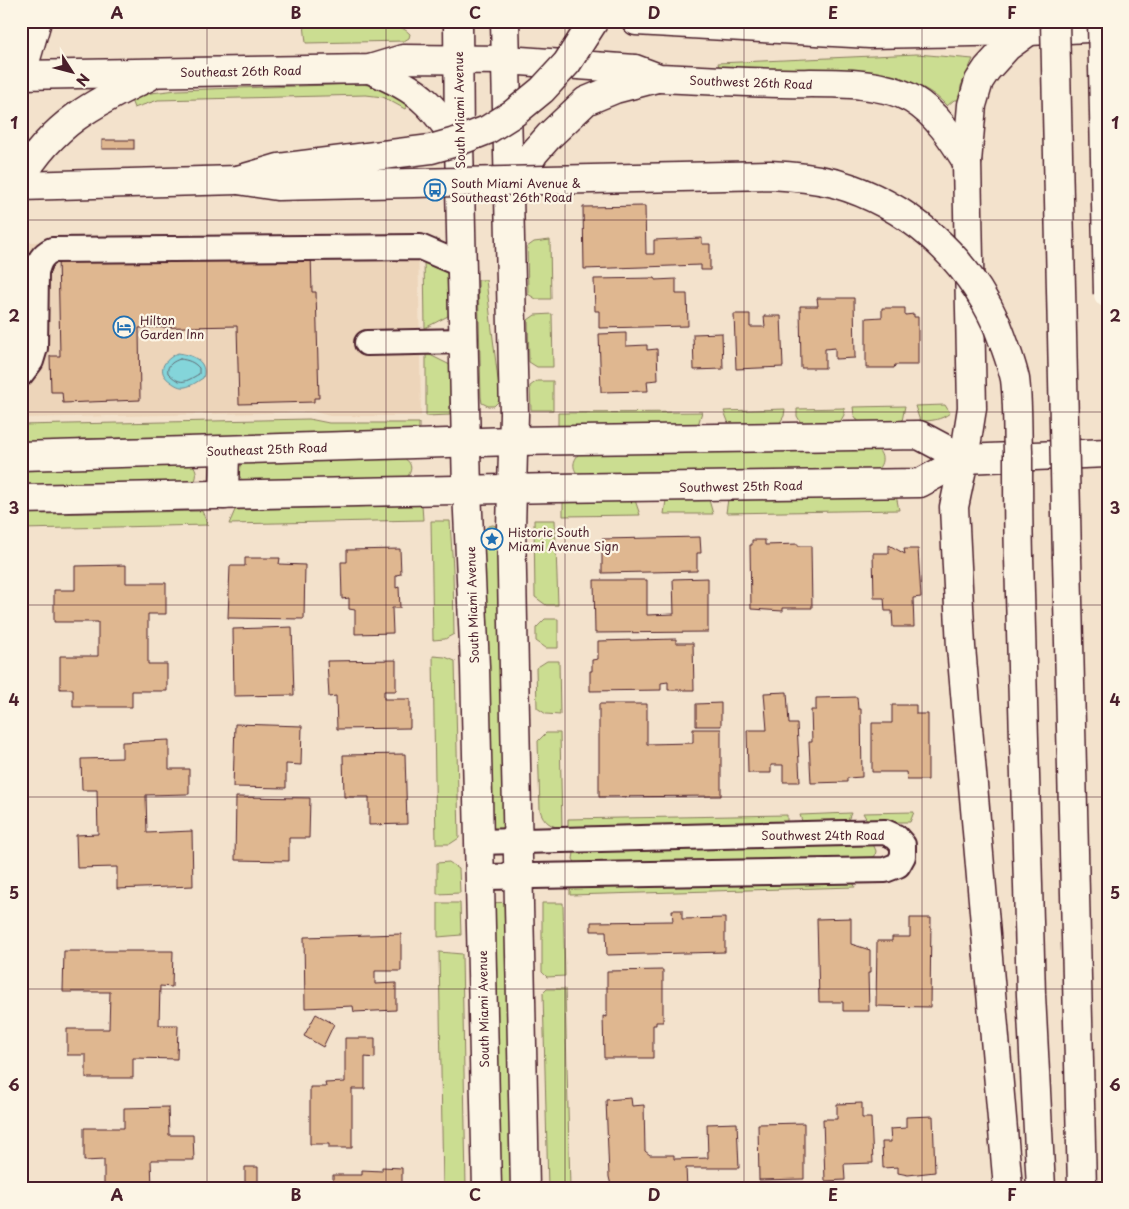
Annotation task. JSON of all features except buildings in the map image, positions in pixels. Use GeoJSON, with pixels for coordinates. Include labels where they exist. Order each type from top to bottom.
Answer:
{"type":"FeatureCollection","features":[{"type":"Feature","properties":{"kind":"main road"},"geometry":{"type":"LineString","coordinates":[[21,75],[37,21]]}},
{"type":"Feature","properties":{"kind":"main road","name":"South Miami Avenue"},"geometry":{"type":"LineString","coordinates":[[458,21],[467,490],[475,667],[487,1188]]}},
{"type":"Feature","properties":{"kind":"main road"},"geometry":{"type":"LineString","coordinates":[[505,21],[514,358],[511,528],[525,1188]]}},
{"type":"Feature","properties":{"kind":"main road"},"geometry":{"type":"LineString","coordinates":[[238,180],[279,168],[431,149],[459,142],[487,130],[514,113],[542,90],[567,63],[594,21]]}},
{"type":"Feature","properties":{"kind":"main road"},"geometry":{"type":"LineString","coordinates":[[636,21],[852,34],[959,26],[1029,31],[1101,25],[1108,294]]}},
{"type":"Feature","properties":{"kind":"main road"},"geometry":{"type":"LineString","coordinates":[[1055,21],[1082,1188]]}},
{"type":"Feature","properties":{"kind":"main road"},"geometry":{"type":"LineString","coordinates":[[1008,1188],[961,648],[954,507],[972,408],[967,162],[972,105],[979,81],[987,69],[1007,47],[1029,31]]}},
{"type":"Feature","properties":{"kind":"main road","name":"Southeast 26th Road"},"geometry":{"type":"LineString","coordinates":[[21,75],[370,69],[403,59],[506,60]]}},
{"type":"Feature","properties":{"kind":"main road","name":"Southwest 26th Road"},"geometry":{"type":"LineString","coordinates":[[506,60],[635,69],[659,78],[853,85],[898,92],[913,100],[945,128],[967,162]]}},
{"type":"Feature","properties":{"kind":"main road"},"geometry":{"type":"LineString","coordinates":[[370,69],[398,82],[419,96],[427,103],[459,143]]}},
{"type":"Feature","properties":{"kind":"main road"},"geometry":{"type":"LineString","coordinates":[[21,178],[34,156],[73,118],[110,95],[158,72]]}},
{"type":"Feature","properties":{"kind":"main road"},"geometry":{"type":"LineString","coordinates":[[509,197],[534,153],[549,136],[586,102],[615,89],[659,78]]}},
{"type":"Feature","properties":{"kind":"main road"},"geometry":{"type":"LineString","coordinates":[[21,186],[238,180],[276,186],[794,176],[824,181],[870,196],[921,227],[953,255],[975,284],[986,303],[1004,342],[1015,380],[1030,995],[1041,1188]]}},
{"type":"Feature","properties":{"kind":"main road"},"geometry":{"type":"LineString","coordinates":[[513,441],[919,435],[964,459]]}},
{"type":"Feature","properties":{"kind":"main road","name":"Southeast 25th Road"},"geometry":{"type":"LineString","coordinates":[[21,456],[513,441]]}},
{"type":"Feature","properties":{"kind":"main road"},"geometry":{"type":"LineString","coordinates":[[224,495],[225,451]]}},
{"type":"Feature","properties":{"kind":"main road","name":"Southwest 25th Road"},"geometry":{"type":"LineString","coordinates":[[512,489],[920,483],[964,459],[1108,453]]}},
{"type":"Feature","properties":{"kind":"main road"},"geometry":{"type":"LineString","coordinates":[[21,499],[512,489]]}},
{"type":"Feature","properties":{"kind":"street"},"geometry":{"type":"LineString","coordinates":[[21,374],[31,361],[35,348],[29,287],[39,262],[44,254],[52,250],[420,247],[462,264]]}},
{"type":"Feature","properties":{"kind":"street"},"geometry":{"type":"LineString","coordinates":[[367,343],[464,341]]}},
{"type":"Feature","properties":{"kind":"street","name":"Southwest 24th Road"},"geometry":{"type":"LineString","coordinates":[[479,842],[885,832],[896,837],[902,845],[903,856],[898,865],[885,870],[480,877]]}},
{"type":"Feature","properties":{"kind":"shaded area"},"geometry":{"type":"Polygon","coordinates":[[[418,236],[421,416],[330,416],[314,412],[21,418],[21,263],[25,242],[418,236]]]}},
{"type":"Feature","properties":{"kind":"green space"},"geometry":{"type":"Polygon","coordinates":[[[373,22],[402,28],[410,34],[409,38],[404,41],[306,43],[304,24],[373,22]]]}},
{"type":"Feature","properties":{"kind":"green space"},"geometry":{"type":"Polygon","coordinates":[[[917,54],[973,59],[961,86],[960,100],[954,100],[947,106],[923,88],[895,78],[719,67],[718,63],[917,54]]]}},
{"type":"Feature","properties":{"kind":"green space"},"geometry":{"type":"Polygon","coordinates":[[[362,84],[374,86],[411,101],[405,109],[383,97],[366,95],[158,100],[134,108],[131,100],[151,93],[177,90],[362,84]]]}},
{"type":"Feature","properties":{"kind":"green space"},"geometry":{"type":"Polygon","coordinates":[[[550,240],[551,299],[536,299],[528,294],[527,247],[534,242],[550,240]]]}},
{"type":"Feature","properties":{"kind":"green space"},"geometry":{"type":"Polygon","coordinates":[[[424,257],[447,267],[448,316],[425,328],[424,257]]]}},
{"type":"Feature","properties":{"kind":"green space"},"geometry":{"type":"Polygon","coordinates":[[[478,280],[486,280],[500,397],[494,406],[482,403],[481,397],[478,280]]]}},
{"type":"Feature","properties":{"kind":"green space"},"geometry":{"type":"Polygon","coordinates":[[[552,314],[553,367],[537,367],[529,362],[528,320],[535,315],[552,314]]]}},
{"type":"Feature","properties":{"kind":"green space"},"geometry":{"type":"Polygon","coordinates":[[[426,353],[450,365],[450,415],[426,416],[426,353]]]}},
{"type":"Feature","properties":{"kind":"green space"},"geometry":{"type":"Polygon","coordinates":[[[537,381],[553,381],[553,410],[531,410],[530,386],[537,381]]]}},
{"type":"Feature","properties":{"kind":"green space"},"geometry":{"type":"Polygon","coordinates":[[[945,405],[950,413],[939,419],[924,421],[920,421],[915,406],[945,405]]]}},
{"type":"Feature","properties":{"kind":"green space"},"geometry":{"type":"Polygon","coordinates":[[[905,406],[902,421],[859,422],[854,415],[853,407],[905,406]]]}},
{"type":"Feature","properties":{"kind":"green space"},"geometry":{"type":"Polygon","coordinates":[[[844,408],[844,415],[840,422],[801,423],[797,416],[797,409],[844,408]]]}},
{"type":"Feature","properties":{"kind":"green space"},"geometry":{"type":"Polygon","coordinates":[[[785,409],[784,416],[779,424],[729,424],[724,411],[785,409]]]}},
{"type":"Feature","properties":{"kind":"green space"},"geometry":{"type":"Polygon","coordinates":[[[702,412],[698,425],[558,427],[558,413],[702,412]]]}},
{"type":"Feature","properties":{"kind":"green space"},"geometry":{"type":"Polygon","coordinates":[[[309,419],[329,423],[419,423],[419,431],[78,439],[68,447],[21,444],[21,425],[309,419]]]}},
{"type":"Feature","properties":{"kind":"green space"},"geometry":{"type":"Polygon","coordinates":[[[875,447],[882,456],[882,463],[875,472],[579,476],[574,467],[574,461],[580,452],[875,447]]]}},
{"type":"Feature","properties":{"kind":"green space"},"geometry":{"type":"Polygon","coordinates":[[[399,456],[408,461],[411,467],[407,478],[403,481],[246,484],[239,475],[240,466],[245,459],[399,456]]]}},
{"type":"Feature","properties":{"kind":"green space"},"geometry":{"type":"Polygon","coordinates":[[[191,462],[196,474],[192,486],[25,486],[21,479],[23,468],[191,462]]]}},
{"type":"Feature","properties":{"kind":"green space"},"geometry":{"type":"Polygon","coordinates":[[[896,495],[899,510],[726,513],[728,499],[896,495]]]}},
{"type":"Feature","properties":{"kind":"green space"},"geometry":{"type":"Polygon","coordinates":[[[635,500],[640,515],[563,516],[563,502],[635,500]]]}},
{"type":"Feature","properties":{"kind":"green space"},"geometry":{"type":"Polygon","coordinates":[[[666,500],[709,500],[713,514],[664,514],[666,500]]]}},
{"type":"Feature","properties":{"kind":"green space"},"geometry":{"type":"Polygon","coordinates":[[[422,505],[423,520],[229,524],[235,510],[422,505]]]}},
{"type":"Feature","properties":{"kind":"green space"},"geometry":{"type":"Polygon","coordinates":[[[34,507],[43,514],[202,511],[208,525],[21,529],[21,511],[34,507]]]}},
{"type":"Feature","properties":{"kind":"green space"},"geometry":{"type":"Polygon","coordinates":[[[534,520],[555,520],[558,605],[546,605],[535,597],[534,520]]]}},
{"type":"Feature","properties":{"kind":"green space"},"geometry":{"type":"Polygon","coordinates":[[[431,521],[450,521],[453,569],[454,634],[445,639],[433,640],[431,521]]]}},
{"type":"Feature","properties":{"kind":"green space"},"geometry":{"type":"Polygon","coordinates":[[[493,525],[498,527],[510,828],[492,834],[481,535],[486,528],[493,525]]]}},
{"type":"Feature","properties":{"kind":"green space"},"geometry":{"type":"Polygon","coordinates":[[[545,619],[558,619],[558,648],[546,648],[536,641],[536,628],[545,619]]]}},
{"type":"Feature","properties":{"kind":"green space"},"geometry":{"type":"Polygon","coordinates":[[[433,656],[445,657],[455,661],[459,838],[450,844],[436,844],[433,656]]]}},
{"type":"Feature","properties":{"kind":"green space"},"geometry":{"type":"Polygon","coordinates":[[[547,661],[559,661],[560,715],[546,714],[537,708],[536,668],[547,661]]]}},
{"type":"Feature","properties":{"kind":"green space"},"geometry":{"type":"Polygon","coordinates":[[[546,733],[560,733],[562,828],[548,823],[540,810],[538,741],[546,733]]]}},
{"type":"Feature","properties":{"kind":"green space"},"geometry":{"type":"Polygon","coordinates":[[[914,812],[910,822],[868,822],[863,813],[914,812]]]}},
{"type":"Feature","properties":{"kind":"green space"},"geometry":{"type":"Polygon","coordinates":[[[851,813],[847,823],[803,824],[800,815],[851,813]]]}},
{"type":"Feature","properties":{"kind":"green space"},"geometry":{"type":"Polygon","coordinates":[[[787,815],[787,824],[568,828],[568,819],[787,815]]]}},
{"type":"Feature","properties":{"kind":"green space"},"geometry":{"type":"Polygon","coordinates":[[[868,843],[874,846],[876,851],[875,856],[867,860],[576,864],[573,859],[574,853],[582,848],[868,843]]]}},
{"type":"Feature","properties":{"kind":"green space"},"geometry":{"type":"Polygon","coordinates":[[[449,862],[459,869],[460,893],[437,894],[437,863],[449,862]]]}},
{"type":"Feature","properties":{"kind":"green space"},"geometry":{"type":"Polygon","coordinates":[[[853,881],[855,887],[570,895],[570,887],[853,881]]]}},
{"type":"Feature","properties":{"kind":"green space"},"geometry":{"type":"Polygon","coordinates":[[[512,902],[517,1188],[495,1188],[488,903],[512,902]]]}},
{"type":"Feature","properties":{"kind":"green space"},"geometry":{"type":"Polygon","coordinates":[[[438,903],[460,903],[461,935],[438,937],[438,903]]]}},
{"type":"Feature","properties":{"kind":"green space"},"geometry":{"type":"Polygon","coordinates":[[[542,903],[563,903],[565,976],[547,977],[542,972],[542,903]]]}},
{"type":"Feature","properties":{"kind":"green space"},"geometry":{"type":"Polygon","coordinates":[[[439,952],[462,954],[466,1188],[443,1188],[439,952]]]}},
{"type":"Feature","properties":{"kind":"green space"},"geometry":{"type":"Polygon","coordinates":[[[547,989],[565,989],[570,1188],[548,1188],[543,993],[547,989]]]}},
{"type":"Feature","properties":{"kind":"water"},"geometry":{"type":"Polygon","coordinates":[[[178,353],[194,357],[201,363],[204,372],[203,378],[192,385],[179,387],[166,378],[162,370],[163,366],[165,362],[178,353]]]}},
{"type":"Feature","properties":{"kind":"place","name":"South Miami Avenue & Southeast 26th Road"},"geometry":{"type":"Point","coordinates":[435,190]}},
{"type":"Feature","properties":{"kind":"place","name":"Hilton Garden Inn"},"geometry":{"type":"Point","coordinates":[124,327]}},
{"type":"Feature","properties":{"kind":"place","name":"Historic South Miami Avenue Sign"},"geometry":{"type":"Point","coordinates":[492,539]}}]}
